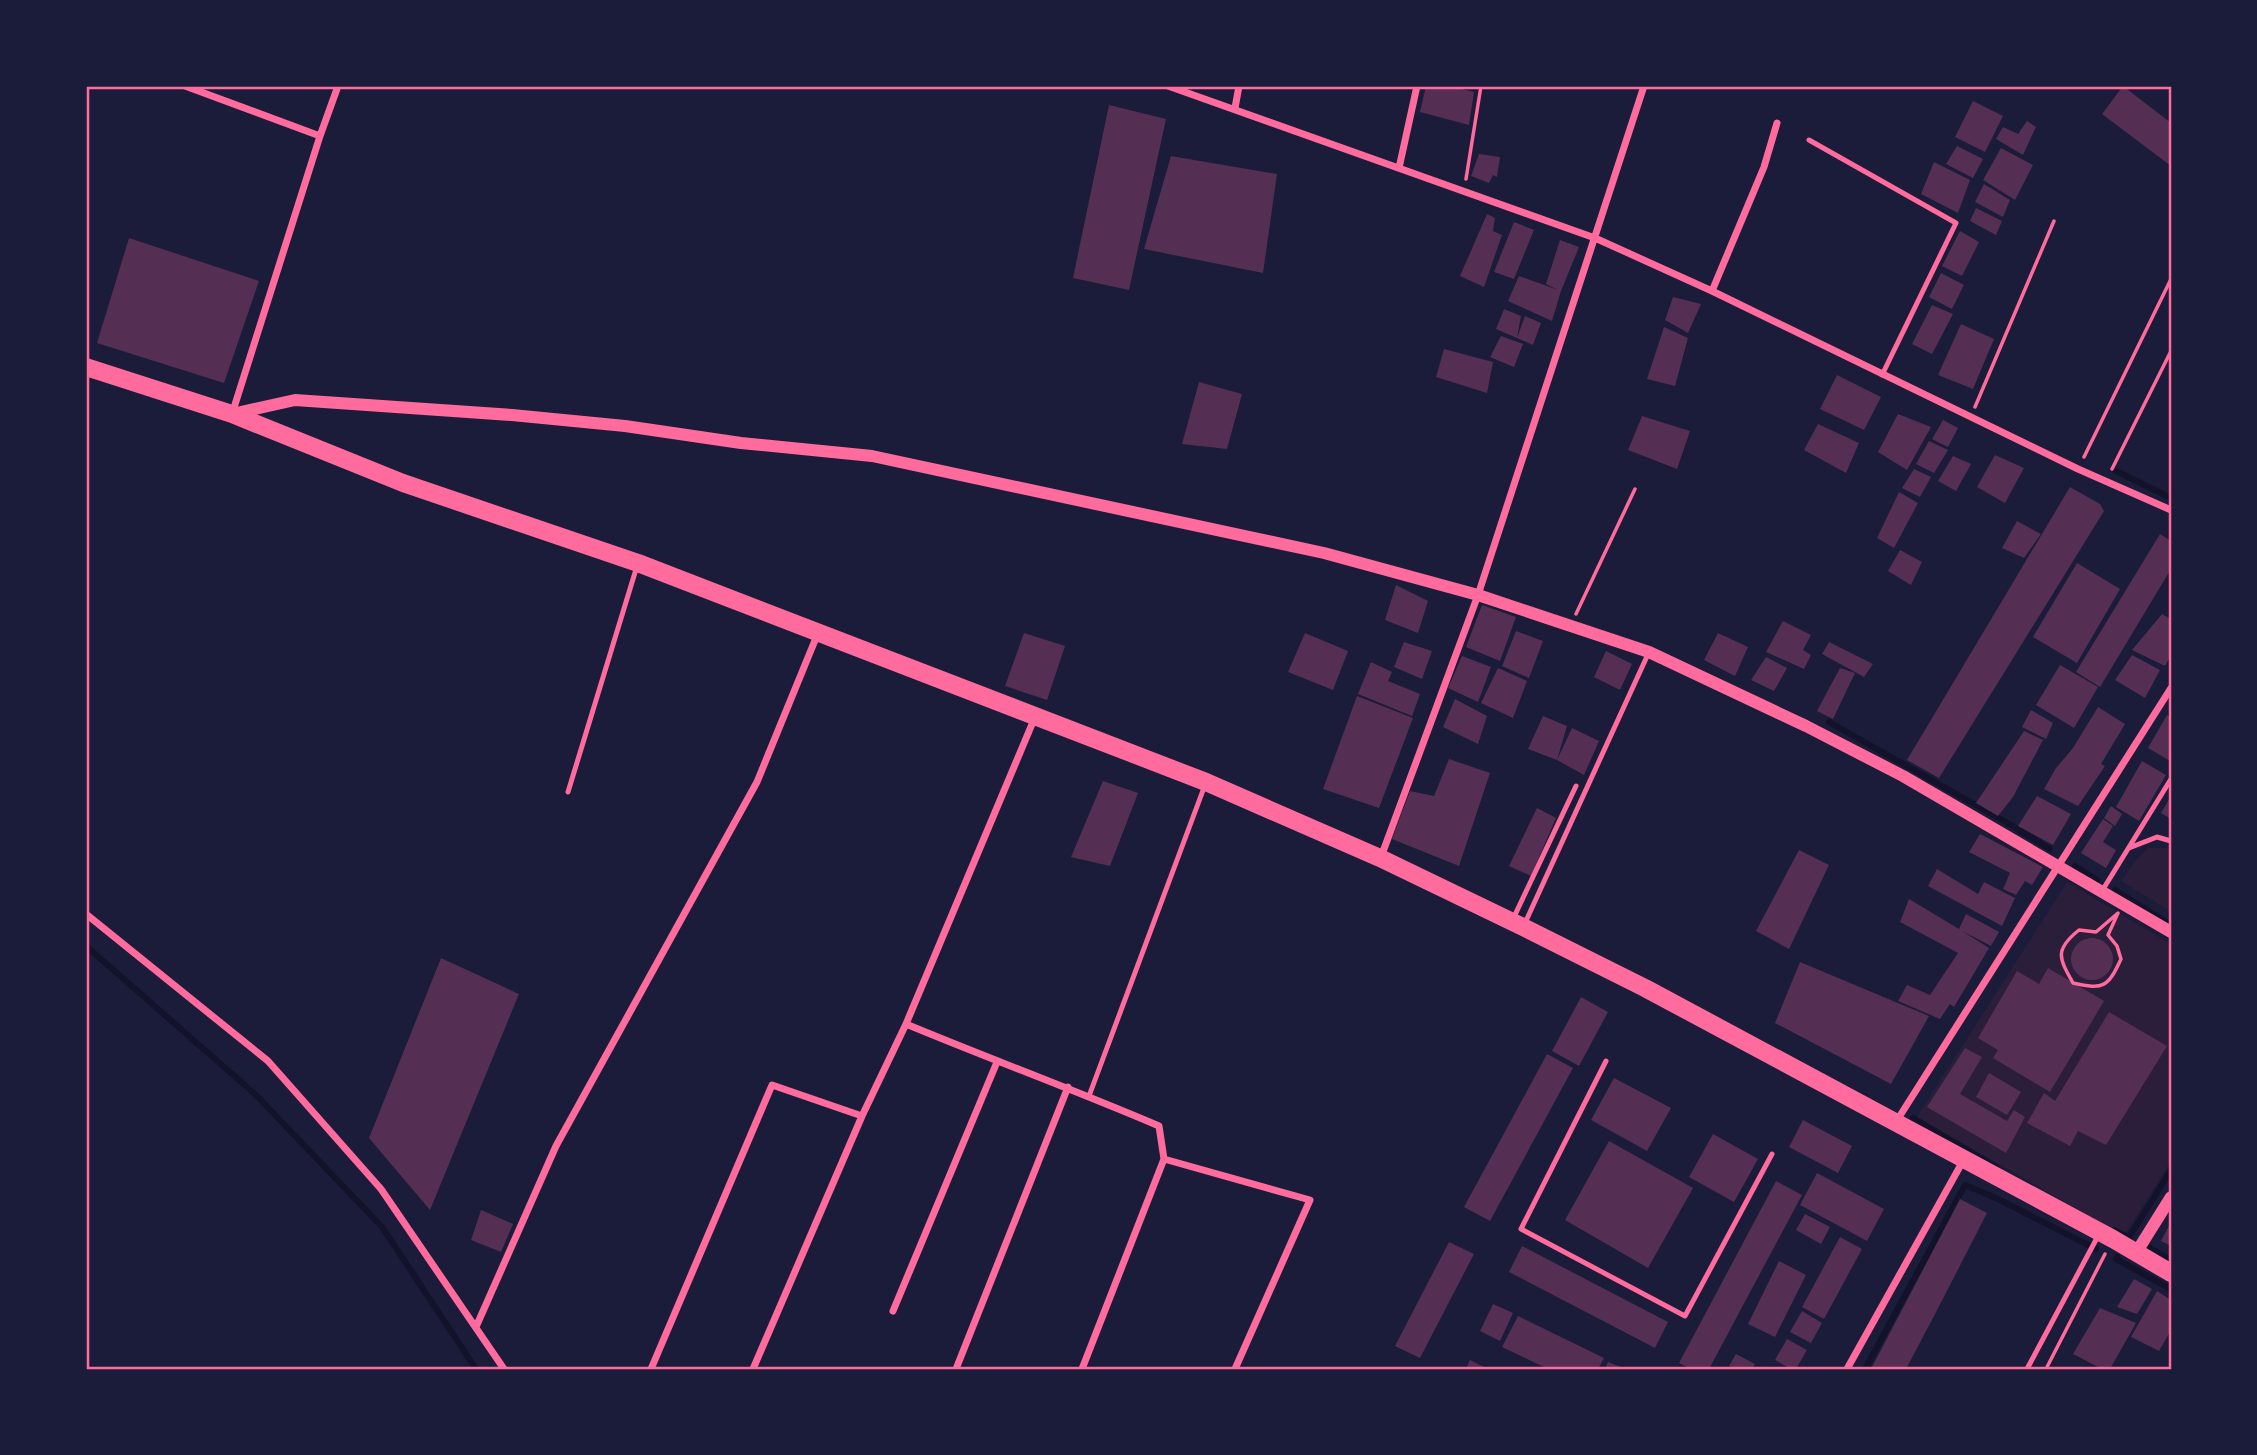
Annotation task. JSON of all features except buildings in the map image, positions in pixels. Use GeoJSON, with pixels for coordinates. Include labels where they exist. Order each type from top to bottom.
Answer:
{"type":"FeatureCollection","features":[{"type":"Feature","properties":{"kind":"main road"},"geometry":{"type":"LineString","coordinates":[[86,369],[232,414],[403,483],[638,563],[1206,782],[1380,858],[1645,988],[2171,1273]]}},
{"type":"Feature","properties":{"kind":"street"},"geometry":{"type":"LineString","coordinates":[[185,86],[320,136]]}},
{"type":"Feature","properties":{"kind":"street"},"geometry":{"type":"LineString","coordinates":[[232,414],[338,86]]}},
{"type":"Feature","properties":{"kind":"street"},"geometry":{"type":"LineString","coordinates":[[1168,86],[1594,238],[1712,291],[2078,469],[2171,510]]}},
{"type":"Feature","properties":{"kind":"street"},"geometry":{"type":"LineString","coordinates":[[1235,108],[1240,86]]}},
{"type":"Feature","properties":{"kind":"street"},"geometry":{"type":"LineString","coordinates":[[1399,168],[1416,86]]}},
{"type":"Feature","properties":{"kind":"street"},"geometry":{"type":"LineString","coordinates":[[1380,858],[1478,595],[1644,86]]}},
{"type":"Feature","properties":{"kind":"street"},"geometry":{"type":"LineString","coordinates":[[1712,291],[1764,167],[1777,123]]}},
{"type":"Feature","properties":{"kind":"street"},"geometry":{"type":"LineString","coordinates":[[232,414],[295,400],[512,415],[872,456],[1324,554],[1478,595],[1649,652],[1806,726],[1879,764],[2171,932]]}},
{"type":"Feature","properties":{"kind":"street"},"geometry":{"type":"LineString","coordinates":[[476,1327],[556,1146],[757,782],[818,633]]}},
{"type":"Feature","properties":{"kind":"street"},"geometry":{"type":"LineString","coordinates":[[1895,1123],[2171,688]]}},
{"type":"Feature","properties":{"kind":"street"},"geometry":{"type":"LineString","coordinates":[[753,1369],[862,1116],[906,1024],[1036,717]]}},
{"type":"Feature","properties":{"kind":"street"},"geometry":{"type":"LineString","coordinates":[[86,914],[268,1061],[381,1189],[505,1369]]}},
{"type":"Feature","properties":{"kind":"street"},"geometry":{"type":"LineString","coordinates":[[906,1024],[997,1062],[1068,1087],[1158,1126],[1164,1159],[1082,1369]]}},
{"type":"Feature","properties":{"kind":"street"},"geometry":{"type":"LineString","coordinates":[[893,1311],[997,1062]]}},
{"type":"Feature","properties":{"kind":"street"},"geometry":{"type":"LineString","coordinates":[[651,1369],[772,1084],[862,1116]]}},
{"type":"Feature","properties":{"kind":"street"},"geometry":{"type":"LineString","coordinates":[[956,1369],[1068,1087]]}},
{"type":"Feature","properties":{"kind":"street"},"geometry":{"type":"LineString","coordinates":[[1164,1159],[1310,1200],[1235,1369]]}},
{"type":"Feature","properties":{"kind":"street"},"geometry":{"type":"LineString","coordinates":[[1847,1369],[1964,1161]]}},
{"type":"Feature","properties":{"kind":"street"},"geometry":{"type":"LineString","coordinates":[[2136,1253],[2171,1197]]}},
{"type":"Feature","properties":{"kind":"lane"},"geometry":{"type":"LineString","coordinates":[[1809,140],[1956,223],[1882,375]]}},
{"type":"Feature","properties":{"kind":"lane"},"geometry":{"type":"LineString","coordinates":[[568,792],[638,563]]}},
{"type":"Feature","properties":{"kind":"lane"},"geometry":{"type":"LineString","coordinates":[[1517,924],[1649,652]]}},
{"type":"Feature","properties":{"kind":"lane"},"geometry":{"type":"LineString","coordinates":[[2102,891],[2171,779]]}},
{"type":"Feature","properties":{"kind":"lane"},"geometry":{"type":"LineString","coordinates":[[1089,1096],[1206,782]]}},
{"type":"Feature","properties":{"kind":"lane"},"geometry":{"type":"LineString","coordinates":[[1517,924],[1576,786]]}},
{"type":"Feature","properties":{"kind":"lane"},"geometry":{"type":"LineString","coordinates":[[2129,848],[2157,837],[2171,841]]}},
{"type":"Feature","properties":{"kind":"lane"},"geometry":{"type":"LineString","coordinates":[[1606,1060],[1521,1229],[1685,1316],[1772,1154]]}},
{"type":"Feature","properties":{"kind":"lane"},"geometry":{"type":"LineString","coordinates":[[2027,1369],[2106,1236]]}},
{"type":"Feature","properties":{"kind":"path"},"geometry":{"type":"LineString","coordinates":[[1464,192],[1481,86]]}},
{"type":"Feature","properties":{"kind":"path"},"geometry":{"type":"LineString","coordinates":[[1971,415],[2054,221]]}},
{"type":"Feature","properties":{"kind":"path"},"geometry":{"type":"LineString","coordinates":[[2078,469],[2171,279]]}},
{"type":"Feature","properties":{"kind":"path"},"geometry":{"type":"LineString","coordinates":[[2106,480],[2171,351]]}},
{"type":"Feature","properties":{"kind":"path"},"geometry":{"type":"LineString","coordinates":[[1571,625],[1635,489]]}},
{"type":"Feature","properties":{"kind":"path"},"geometry":{"type":"LineString","coordinates":[[2118,912],[2108,935],[2117,946],[2122,959],[2113,975],[2107,983],[2098,988],[2073,983],[2060,958],[2060,950],[2066,940],[2079,930],[2096,932],[2118,912]]}},
{"type":"Feature","properties":{"kind":"path"},"geometry":{"type":"LineString","coordinates":[[2046,1369],[2106,1236]]}},
{"type":"Feature","properties":{"kind":"shaded area"},"geometry":{"type":"Polygon","coordinates":[[[2148,848],[2171,848],[2171,912],[2121,881],[2148,848]]]}},
{"type":"Feature","properties":{"kind":"shaded area"},"geometry":{"type":"Polygon","coordinates":[[[2067,882],[2171,944],[2171,1161],[2124,1236],[1917,1117],[2067,882]]]}},
{"type":"Feature","properties":{"kind":"waterway"},"geometry":{"type":"LineString","coordinates":[[2116,471],[2171,498]]}},
{"type":"Feature","properties":{"kind":"waterway"},"geometry":{"type":"LineString","coordinates":[[1829,722],[2050,849]]}},
{"type":"Feature","properties":{"kind":"waterway"},"geometry":{"type":"LineString","coordinates":[[2075,866],[2097,880]]}},
{"type":"Feature","properties":{"kind":"waterway"},"geometry":{"type":"LineString","coordinates":[[2115,890],[2171,925]]}},
{"type":"Feature","properties":{"kind":"waterway"},"geometry":{"type":"LineString","coordinates":[[86,946],[256,1095],[382,1227],[476,1369]]}},
{"type":"Feature","properties":{"kind":"waterway"},"geometry":{"type":"LineString","coordinates":[[1913,1118],[1996,1167]]}},
{"type":"Feature","properties":{"kind":"waterway"},"geometry":{"type":"LineString","coordinates":[[2128,1239],[2171,1170]]}},
{"type":"Feature","properties":{"kind":"waterway"},"geometry":{"type":"LineString","coordinates":[[1865,1369],[1965,1185],[2096,1249]]}},
{"type":"Feature","properties":{"kind":"waterway"},"geometry":{"type":"LineString","coordinates":[[2114,1230],[2130,1238]]}},
{"type":"Feature","properties":{"kind":"waterway"},"geometry":{"type":"LineString","coordinates":[[2150,1248],[2171,1260]]}},
{"type":"Feature","properties":{"kind":"waterway"},"geometry":{"type":"LineString","coordinates":[[2117,1257],[2116,1259],[2171,1289]]}}]}
